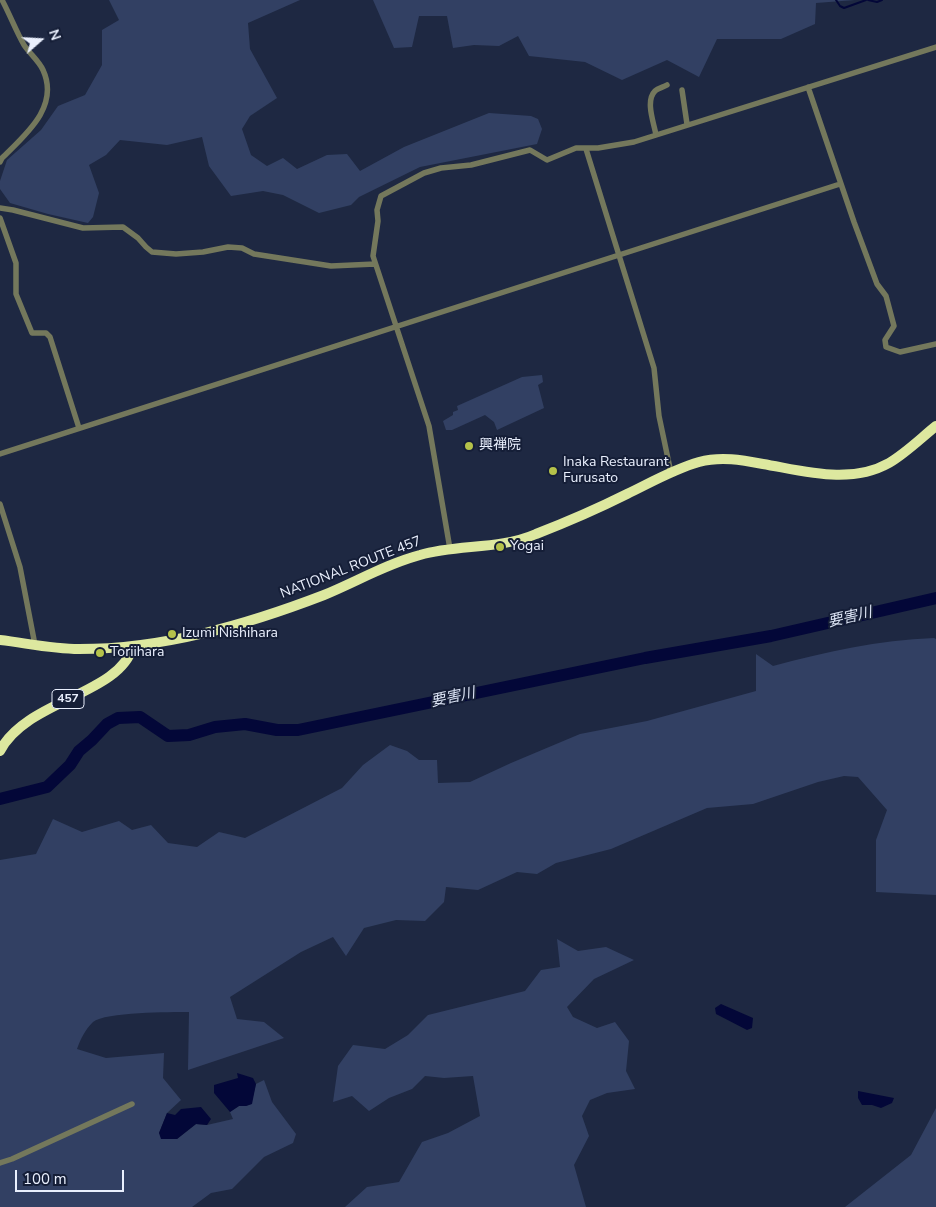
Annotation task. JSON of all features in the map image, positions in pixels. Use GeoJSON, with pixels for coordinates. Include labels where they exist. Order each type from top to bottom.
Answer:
{"type":"FeatureCollection","features":[{"type":"Feature","properties":{"kind":"highway","name":"NATIONAL ROUTE 457"},"geometry":{"type":"LineString","coordinates":[[0,640],[79,649],[133,646],[189,638],[253,619],[324,594],[420,555],[505,543],[533,536],[671,473],[700,462],[720,459],[738,460],[824,474],[849,475],[867,472],[889,462],[936,426]]}},
{"type":"Feature","properties":{"kind":"highway","name":"457"},"geometry":{"type":"LineString","coordinates":[[0,751],[5,741],[13,732],[52,706],[108,678],[131,655],[133,646]]}},
{"type":"Feature","properties":{"kind":"street"},"geometry":{"type":"LineString","coordinates":[[0,162],[40,117],[47,101],[47,84],[43,69],[24,45],[2,0]]}},
{"type":"Feature","properties":{"kind":"street"},"geometry":{"type":"LineString","coordinates":[[450,550],[429,426],[373,256],[378,221],[377,210],[382,196],[424,173],[442,168],[471,165],[530,150],[548,160],[576,148],[586,149],[621,145],[936,47]]}},
{"type":"Feature","properties":{"kind":"street"},"geometry":{"type":"LineString","coordinates":[[656,135],[650,100],[655,91],[667,85]]}},
{"type":"Feature","properties":{"kind":"street"},"geometry":{"type":"LineString","coordinates":[[808,87],[840,184],[877,284],[886,296],[891,311],[894,326],[885,340],[886,348],[900,352],[936,344]]}},
{"type":"Feature","properties":{"kind":"street"},"geometry":{"type":"LineString","coordinates":[[682,90],[687,124]]}},
{"type":"Feature","properties":{"kind":"street"},"geometry":{"type":"LineString","coordinates":[[586,149],[654,368],[659,416],[671,473]]}},
{"type":"Feature","properties":{"kind":"street"},"geometry":{"type":"LineString","coordinates":[[0,454],[840,184]]}},
{"type":"Feature","properties":{"kind":"street"},"geometry":{"type":"LineString","coordinates":[[0,208],[83,228],[123,228],[138,238],[152,252],[176,254],[203,252],[228,247],[242,248],[254,254],[331,266],[375,264]]}},
{"type":"Feature","properties":{"kind":"street"},"geometry":{"type":"LineString","coordinates":[[0,218],[16,264],[16,294],[32,333],[46,333],[50,337],[79,428]]}},
{"type":"Feature","properties":{"kind":"street"},"geometry":{"type":"LineString","coordinates":[[0,504],[20,567],[35,645]]}},
{"type":"Feature","properties":{"kind":"street"},"geometry":{"type":"LineString","coordinates":[[0,1163],[132,1104]]}},
{"type":"Feature","properties":{"kind":"shaded area"},"geometry":{"type":"Polygon","coordinates":[[[109,0],[300,0],[248,23],[250,49],[277,98],[250,116],[242,129],[251,155],[267,166],[283,158],[297,169],[327,155],[347,154],[360,171],[404,147],[489,113],[531,116],[538,119],[542,129],[537,144],[420,167],[359,197],[351,205],[319,213],[283,195],[263,191],[231,196],[209,166],[202,137],[167,145],[120,140],[106,155],[89,165],[99,193],[93,217],[88,223],[10,203],[0,189],[0,181],[7,160],[41,130],[58,106],[85,95],[102,65],[102,30],[119,20],[109,0]]]}},
{"type":"Feature","properties":{"kind":"shaded area"},"geometry":{"type":"Polygon","coordinates":[[[373,0],[855,0],[816,3],[815,24],[781,39],[717,39],[699,77],[667,60],[622,80],[585,62],[529,56],[518,36],[499,46],[474,45],[453,48],[447,16],[419,16],[412,47],[394,48],[373,0]]]}},
{"type":"Feature","properties":{"kind":"shaded area"},"geometry":{"type":"Polygon","coordinates":[[[542,375],[543,382],[538,385],[544,408],[497,430],[494,422],[485,415],[452,430],[446,430],[443,421],[458,410],[457,406],[522,377],[542,375]]]}},
{"type":"Feature","properties":{"kind":"shaded area"},"geometry":{"type":"Polygon","coordinates":[[[936,639],[936,895],[876,892],[876,840],[887,810],[858,777],[844,776],[818,782],[753,804],[707,808],[611,849],[556,863],[537,874],[517,872],[478,890],[446,887],[444,902],[425,921],[396,920],[364,928],[346,956],[333,937],[301,952],[230,997],[237,1019],[264,1022],[284,1038],[188,1070],[189,1012],[139,1013],[111,1016],[93,1022],[85,1031],[77,1049],[106,1058],[164,1053],[163,1078],[181,1100],[167,1113],[159,1133],[177,1139],[196,1124],[207,1125],[233,1119],[230,1112],[239,1106],[251,1104],[256,1084],[264,1080],[272,1102],[296,1134],[293,1143],[264,1157],[232,1189],[211,1193],[192,1207],[0,1207],[0,860],[36,854],[53,819],[82,832],[119,821],[132,830],[151,825],[168,843],[197,847],[219,832],[245,838],[342,788],[363,765],[390,745],[407,751],[419,760],[437,760],[438,783],[470,782],[580,734],[647,721],[756,691],[756,654],[773,666],[852,648],[893,641],[936,639]]]}},
{"type":"Feature","properties":{"kind":"shaded area"},"geometry":{"type":"Polygon","coordinates":[[[557,939],[578,951],[606,947],[634,960],[594,979],[567,1007],[573,1017],[597,1028],[615,1022],[629,1041],[626,1071],[635,1089],[607,1093],[590,1100],[582,1116],[589,1136],[574,1165],[586,1207],[345,1207],[367,1187],[399,1182],[422,1142],[448,1133],[480,1116],[473,1076],[444,1078],[425,1076],[412,1089],[389,1098],[369,1111],[352,1096],[333,1102],[338,1066],[353,1045],[385,1049],[408,1035],[428,1015],[525,991],[541,970],[560,967],[557,939]]]}},
{"type":"Feature","properties":{"kind":"shaded area"},"geometry":{"type":"Polygon","coordinates":[[[721,1004],[753,1018],[752,1028],[747,1030],[716,1014],[715,1008],[721,1004]]]}},
{"type":"Feature","properties":{"kind":"shaded area"},"geometry":{"type":"Polygon","coordinates":[[[237,1073],[253,1078],[256,1084],[252,1104],[239,1106],[230,1112],[214,1093],[214,1085],[238,1078],[237,1073]]]}},
{"type":"Feature","properties":{"kind":"shaded area"},"geometry":{"type":"Polygon","coordinates":[[[858,1091],[894,1098],[892,1103],[881,1108],[872,1105],[862,1105],[858,1098],[858,1091]]]}},
{"type":"Feature","properties":{"kind":"shaded area"},"geometry":{"type":"Polygon","coordinates":[[[201,1107],[211,1119],[207,1125],[196,1124],[177,1139],[161,1139],[159,1133],[167,1113],[175,1115],[181,1109],[201,1107]]]}},
{"type":"Feature","properties":{"kind":"shaded area"},"geometry":{"type":"Polygon","coordinates":[[[936,1108],[936,1207],[845,1207],[911,1155],[936,1108]]]}},
{"type":"Feature","properties":{"kind":"waterway"},"geometry":{"type":"LineString","coordinates":[[836,0],[844,8],[866,0]]}},
{"type":"Feature","properties":{"kind":"waterway"},"geometry":{"type":"LineString","coordinates":[[868,0],[877,2],[882,0]]}},
{"type":"Feature","properties":{"kind":"waterway","name":"要害川"},"geometry":{"type":"LineString","coordinates":[[0,799],[47,787],[70,765],[79,751],[107,724],[118,718],[140,717],[168,736],[189,735],[215,727],[245,724],[277,730],[298,730],[645,658],[771,636],[936,598]]}},
{"type":"Feature","properties":{"kind":"place","name":"興禅院"},"geometry":{"type":"Point","coordinates":[469,446]}},
{"type":"Feature","properties":{"kind":"place","name":"Inaka Restaurant Furusato"},"geometry":{"type":"Point","coordinates":[553,471]}},
{"type":"Feature","properties":{"kind":"place","name":"Yogai"},"geometry":{"type":"Point","coordinates":[500,547]}},
{"type":"Feature","properties":{"kind":"place","name":"Izumi Nishihara"},"geometry":{"type":"Point","coordinates":[172,634]}},
{"type":"Feature","properties":{"kind":"place","name":"Toriihara"},"geometry":{"type":"Point","coordinates":[100,653]}}]}
